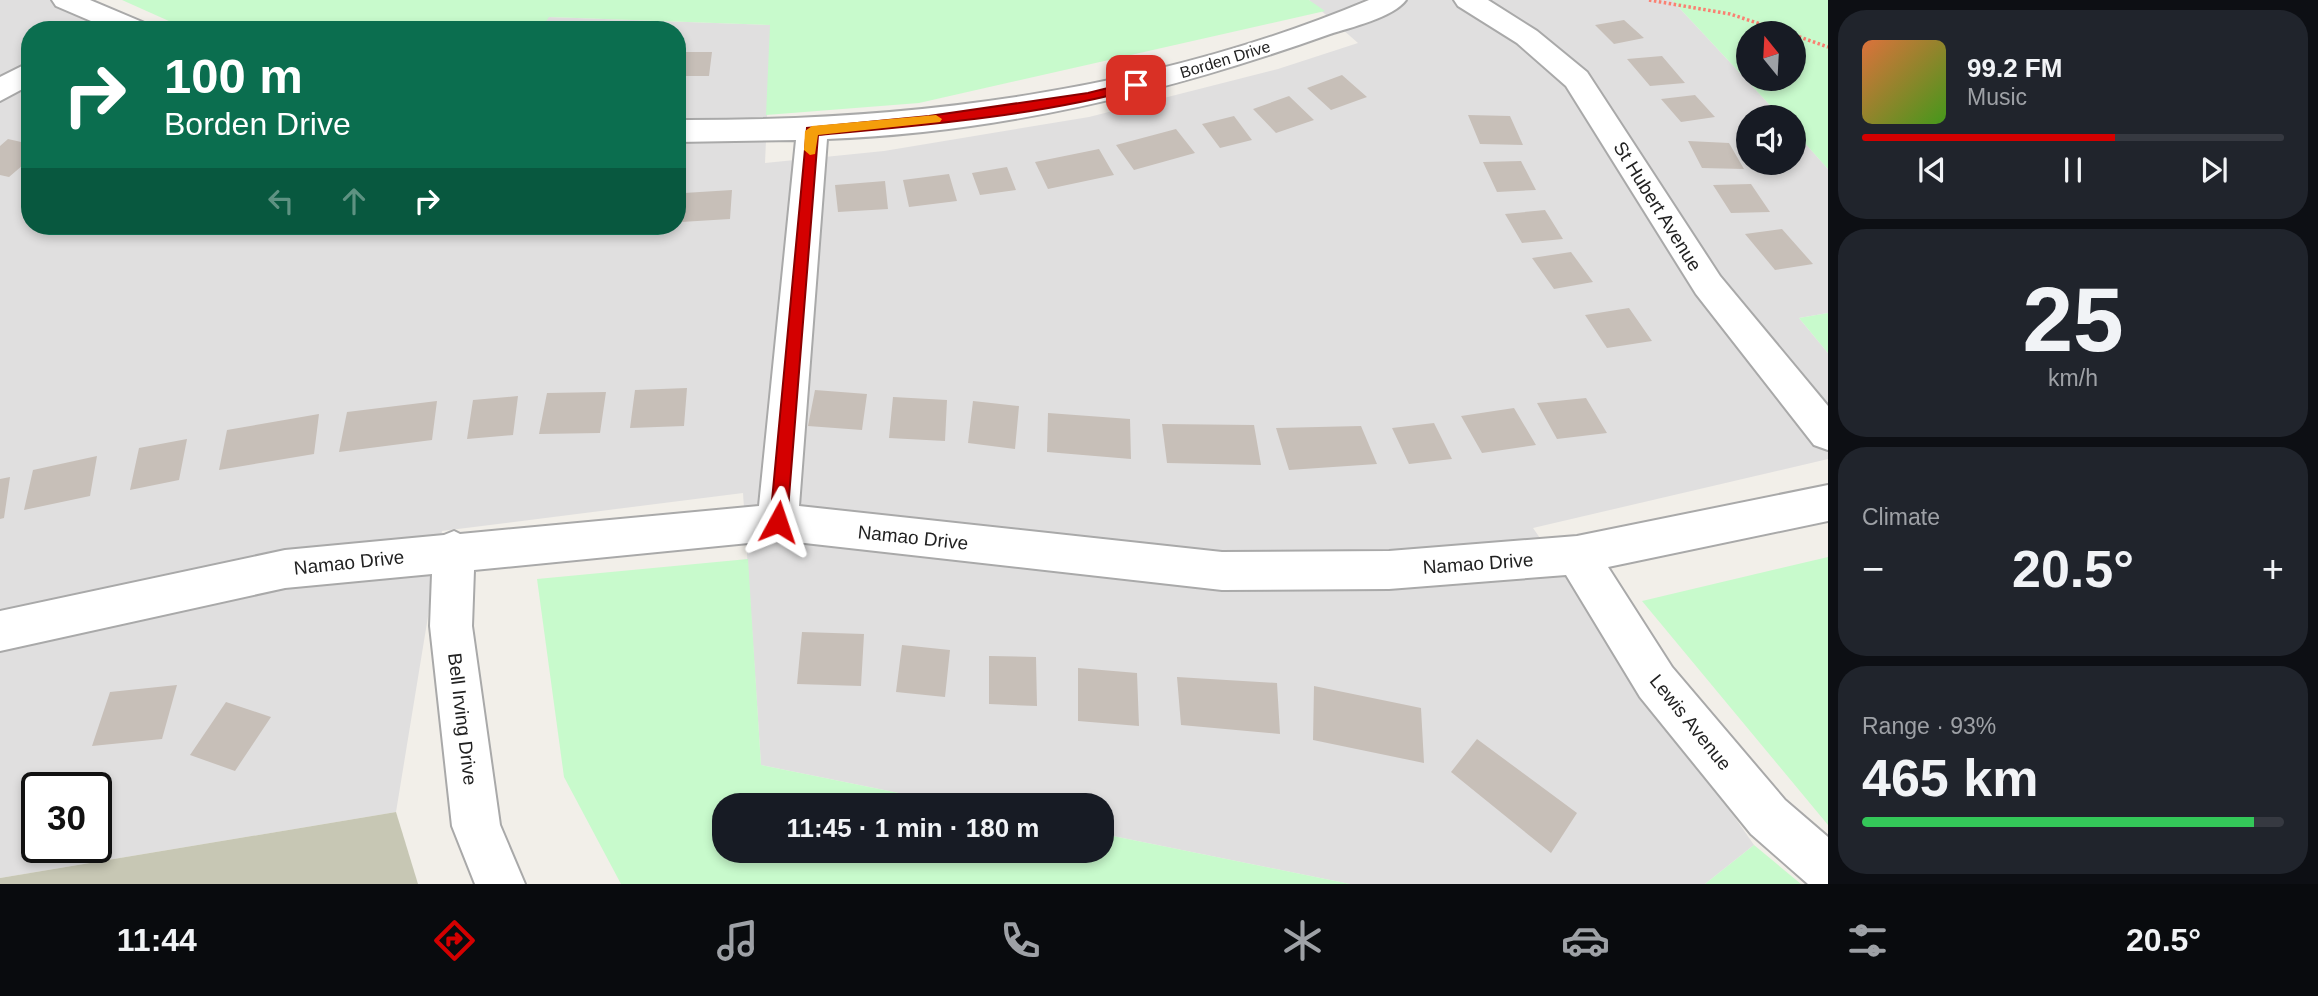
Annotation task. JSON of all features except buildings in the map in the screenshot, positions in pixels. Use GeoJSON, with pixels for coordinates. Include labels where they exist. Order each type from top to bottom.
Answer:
{"type":"FeatureCollection","features":[{"type":"Feature","properties":{"kind":"street"},"geometry":{"type":"LineString","coordinates":[[66,0],[93,21]]}},
{"type":"Feature","properties":{"kind":"street","name":"Borden Drive"},"geometry":{"type":"LineString","coordinates":[[686,131],[812,131],[929,120],[1088,97],[1231,60],[1392,0]]}},
{"type":"Feature","properties":{"kind":"street","name":"St Hubert Avenue"},"geometry":{"type":"LineString","coordinates":[[1468,0],[1527,37],[1577,79],[1708,285],[1828,434]]}},
{"type":"Feature","properties":{"kind":"street"},"geometry":{"type":"LineString","coordinates":[[0,91],[21,77]]}},
{"type":"Feature","properties":{"kind":"street"},"geometry":{"type":"LineString","coordinates":[[778,522],[812,131]]}},
{"type":"Feature","properties":{"kind":"street","name":"Namao Drive"},"geometry":{"type":"LineString","coordinates":[[0,631],[285,569],[454,550],[778,522],[1222,571],[1388,570],[1577,555],[1828,503]]}},
{"type":"Feature","properties":{"kind":"street","name":"Bell Irving Drive"},"geometry":{"type":"LineString","coordinates":[[454,550],[451,626],[477,826],[500,884]]}},
{"type":"Feature","properties":{"kind":"street","name":"Lewis Avenue"},"geometry":{"type":"LineString","coordinates":[[1577,555],[1656,682],[1768,817],[1828,869]]}},
{"type":"Feature","properties":{"kind":"path"},"geometry":{"type":"LineString","coordinates":[[1649,0],[1730,14],[1751,21]]}},
{"type":"Feature","properties":{"kind":"path"},"geometry":{"type":"LineString","coordinates":[[1806,39],[1828,47]]}},
{"type":"Feature","properties":{"kind":"shaded area"},"geometry":{"type":"Polygon","coordinates":[[[0,0],[66,0],[94,13],[127,21],[21,21],[21,235],[686,235],[686,22],[771,25],[765,163],[884,151],[1089,117],[1278,69],[1358,43],[1309,0],[1672,0],[1736,69],[1736,91],[1757,91],[1770,105],[1736,105],[1736,175],[1806,175],[1806,144],[1828,169],[1828,313],[1799,318],[1828,353],[1828,459],[1533,528],[1754,845],[1705,884],[1350,884],[1114,836],[1114,793],[899,793],[761,765],[743,493],[442,531],[396,812],[112,859],[112,772],[21,772],[21,863],[90,863],[0,878],[0,0]]]}},
{"type":"Feature","properties":{"kind":"shaded area"},"geometry":{"type":"Polygon","coordinates":[[[548,17],[660,21],[546,21],[548,17]]]}},
{"type":"Feature","properties":{"kind":"shaded area"},"geometry":{"type":"Polygon","coordinates":[[[396,812],[418,884],[0,884],[0,878],[90,863],[112,863],[112,859],[396,812]]]}},
{"type":"Feature","properties":{"kind":"green space"},"geometry":{"type":"Polygon","coordinates":[[[122,0],[1309,0],[1325,11],[919,103],[766,115],[770,25],[549,17],[546,21],[169,21],[122,0]]]}},
{"type":"Feature","properties":{"kind":"green space"},"geometry":{"type":"Polygon","coordinates":[[[1672,0],[1828,0],[1828,169],[1806,144],[1806,105],[1770,105],[1757,91],[1806,91],[1806,21],[1736,21],[1736,69],[1672,0]]]}},
{"type":"Feature","properties":{"kind":"green space"},"geometry":{"type":"Polygon","coordinates":[[[1828,313],[1828,353],[1799,318],[1828,313]]]}},
{"type":"Feature","properties":{"kind":"green space"},"geometry":{"type":"Polygon","coordinates":[[[1828,557],[1828,825],[1642,601],[1828,557]]]}},
{"type":"Feature","properties":{"kind":"green space"},"geometry":{"type":"Polygon","coordinates":[[[748,559],[761,765],[899,793],[712,793],[712,863],[1114,863],[1114,836],[1350,884],[621,884],[564,777],[537,579],[748,559]]]}},
{"type":"Feature","properties":{"kind":"green space"},"geometry":{"type":"Polygon","coordinates":[[[1754,845],[1801,884],[1705,884],[1754,845]]]}},
{"type":"Feature","properties":{"kind":"slow traffic"},"geometry":{"type":"LineString","coordinates":[[810,150],[812,131],[936,119]]}},
{"type":"Feature","properties":{"kind":"route"},"geometry":{"type":"LineString","coordinates":[[778,522],[812,131],[929,120],[1088,97],[1136,85]]}}]}
